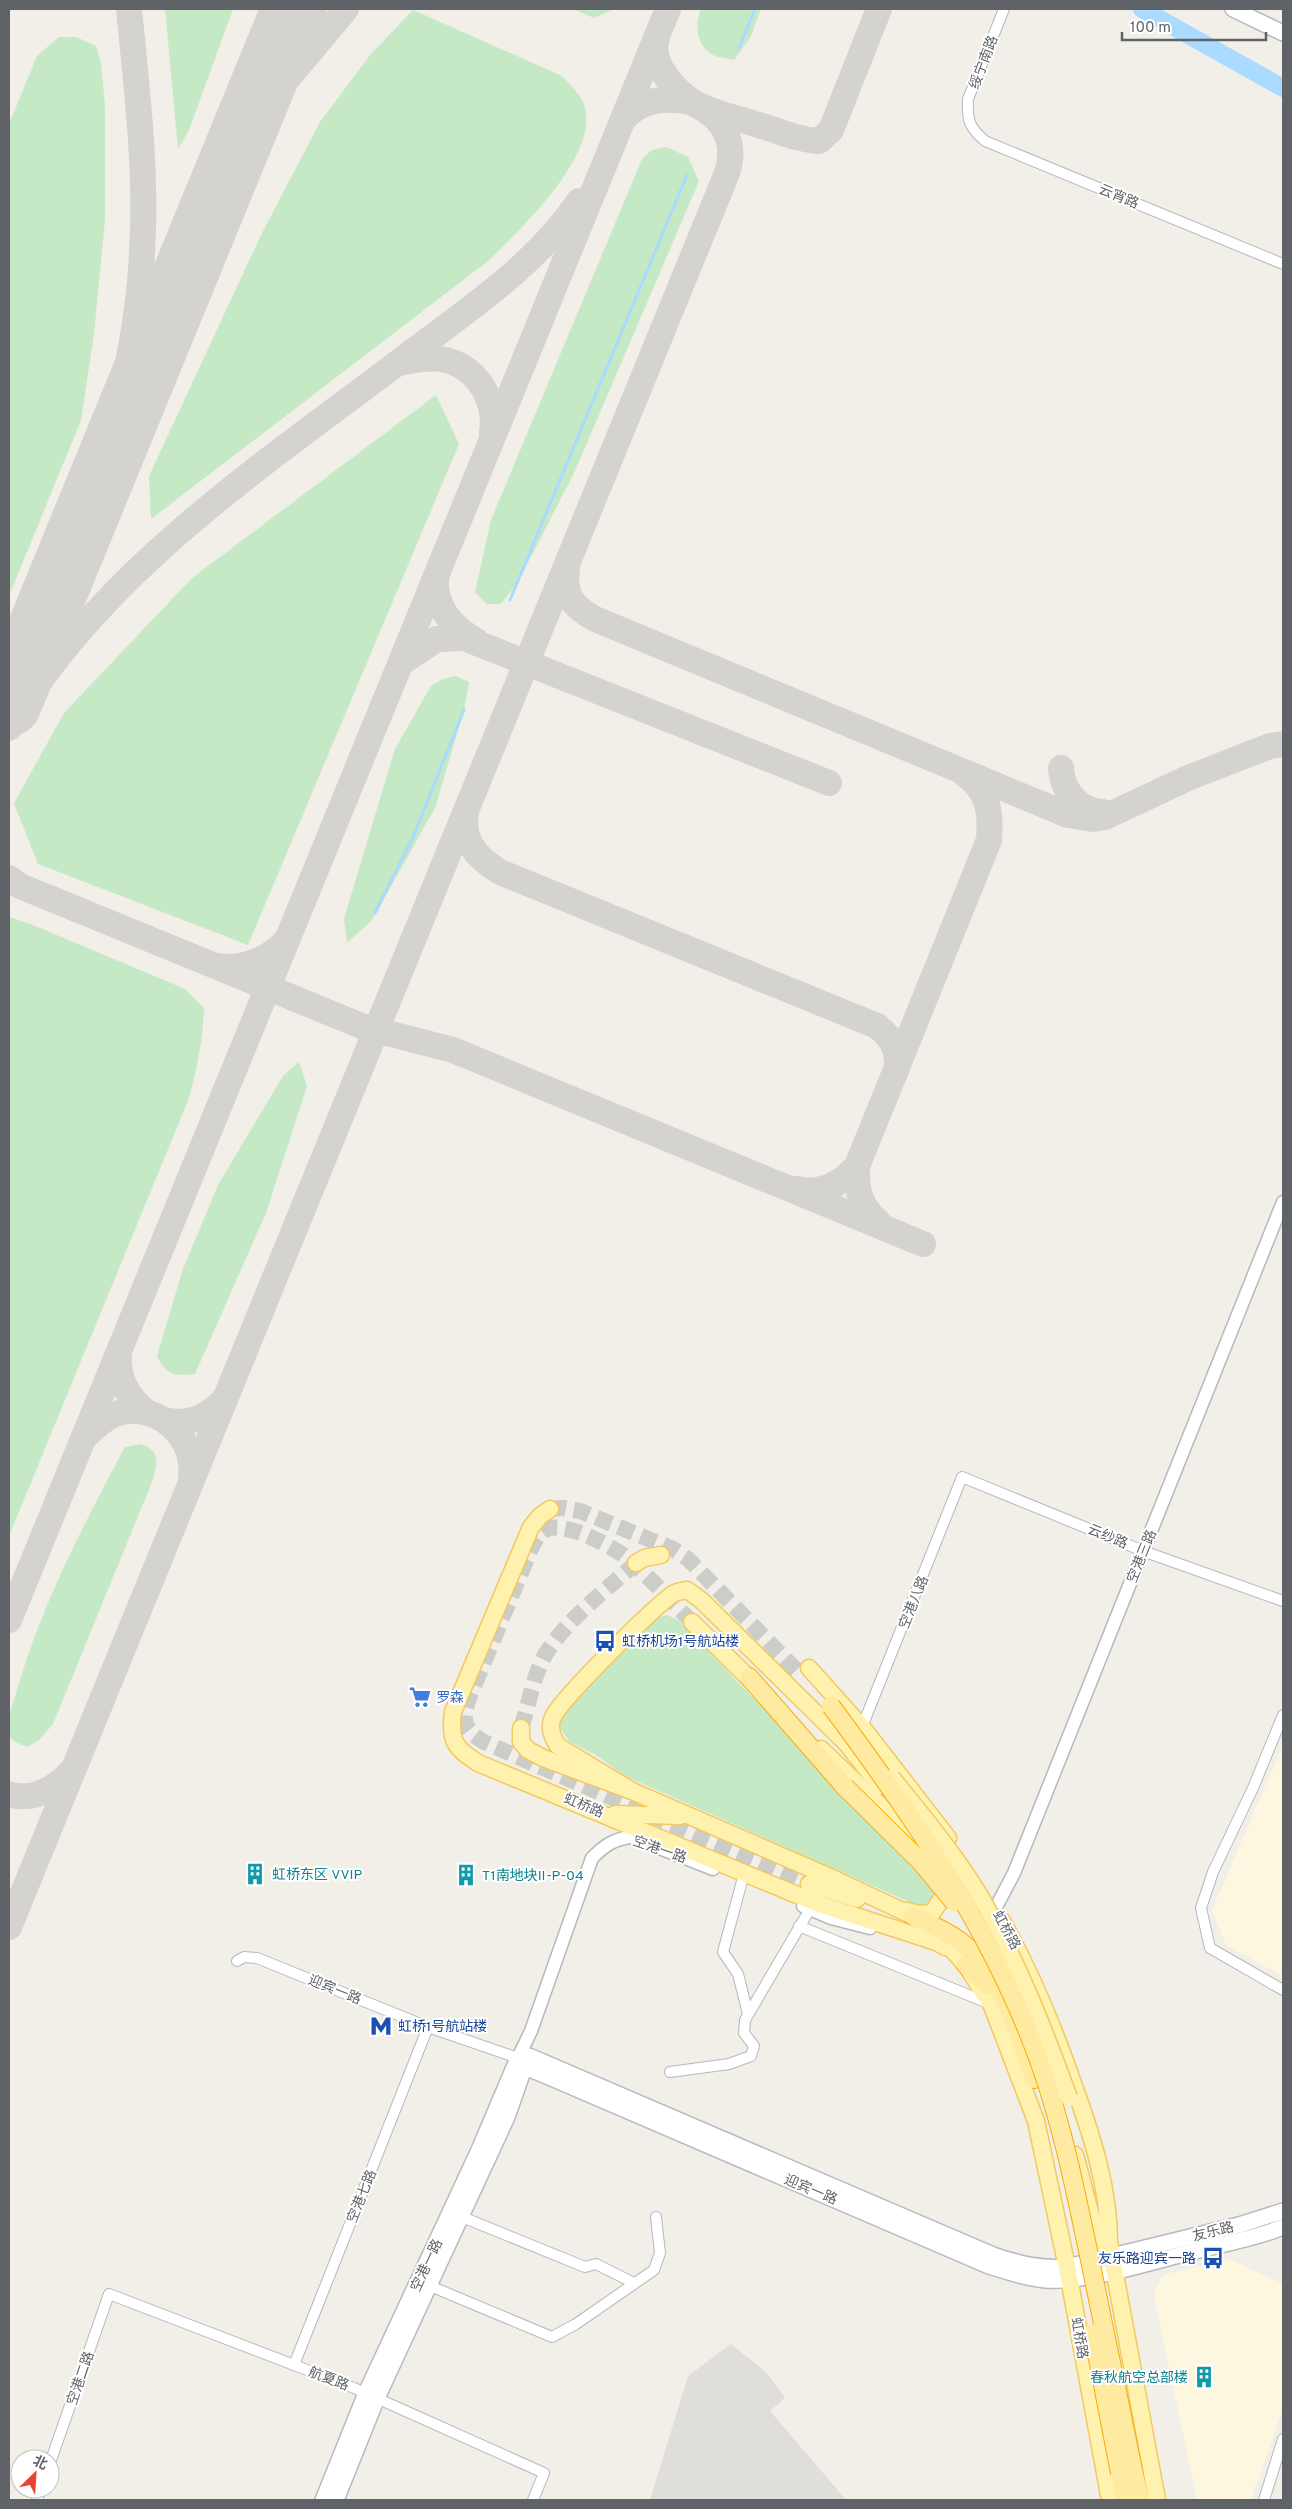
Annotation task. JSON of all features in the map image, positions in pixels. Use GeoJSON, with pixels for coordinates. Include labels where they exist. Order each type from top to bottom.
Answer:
{"type":"FeatureCollection","features":[{"type":"Feature","properties":{"kind":"highway"},"geometry":{"type":"LineString","coordinates":[[748,1677],[845,1786],[941,1884],[962,1913],[1010,1992]]}},
{"type":"Feature","properties":{"kind":"highway"},"geometry":{"type":"LineString","coordinates":[[831,1706],[877,1768],[957,1887],[993,1953],[1041,2066],[1067,2154],[1127,2471],[1125,2500]]}},
{"type":"Feature","properties":{"kind":"highway"},"geometry":{"type":"LineString","coordinates":[[909,1924],[944,1931],[970,1950],[984,1965],[999,1990],[1017,2030],[1046,2115],[1060,2169],[1127,2471],[1140,2500]]}},
{"type":"Feature","properties":{"kind":"highway"},"geometry":{"type":"LineString","coordinates":[[962,1961],[985,1982],[1017,2030]]}},
{"type":"Feature","properties":{"kind":"main road"},"geometry":{"type":"LineString","coordinates":[[1233,9],[1283,33]]}},
{"type":"Feature","properties":{"kind":"main road"},"geometry":{"type":"LineString","coordinates":[[1256,9],[1283,22]]}},
{"type":"Feature","properties":{"kind":"main road","name":"虹桥路"},"geometry":{"type":"LineString","coordinates":[[550,1510],[540,1516],[531,1527],[453,1712],[452,1736],[456,1746],[478,1763],[819,1904],[935,1931],[962,1961],[992,2006],[1036,2121],[1068,2273],[1110,2500]]}},
{"type":"Feature","properties":{"kind":"main road"},"geometry":{"type":"LineString","coordinates":[[636,1563],[644,1558],[661,1555]]}},
{"type":"Feature","properties":{"kind":"main road"},"geometry":{"type":"LineString","coordinates":[[632,1791],[558,1746],[550,1724],[559,1707],[672,1595],[687,1590],[847,1744],[976,1912],[1042,2049],[1109,2254]]}},
{"type":"Feature","properties":{"kind":"main road"},"geometry":{"type":"LineString","coordinates":[[692,1622],[939,1863],[947,1884],[945,1894],[932,1913],[919,1914],[890,1906]]}},
{"type":"Feature","properties":{"kind":"main road","name":"虹桥路"},"geometry":{"type":"LineString","coordinates":[[1109,2254],[1109,2210],[1088,2123],[1044,2004],[995,1908],[934,1816],[862,1727],[805,1671],[831,1706],[856,1732],[926,1820],[964,1872],[987,1909],[1035,2009],[1069,2098],[1109,2254],[1157,2500]]}},
{"type":"Feature","properties":{"kind":"main road"},"geometry":{"type":"LineString","coordinates":[[774,1672],[814,1701],[862,1727]]}},
{"type":"Feature","properties":{"kind":"main road","name":"虹桥路"},"geometry":{"type":"LineString","coordinates":[[521,1728],[521,1742],[528,1750],[543,1758],[632,1791],[830,1877],[890,1906],[909,1924]]}},
{"type":"Feature","properties":{"kind":"main road"},"geometry":{"type":"LineString","coordinates":[[605,1814],[688,1816]]}},
{"type":"Feature","properties":{"kind":"main road"},"geometry":{"type":"LineString","coordinates":[[809,1884],[909,1924]]}},
{"type":"Feature","properties":{"kind":"main road","name":"迎宾一路"},"geometry":{"type":"LineString","coordinates":[[524,2060],[989,2266],[1027,2277],[1046,2280],[1068,2273],[1109,2254]]}},
{"type":"Feature","properties":{"kind":"main road","name":"空港一路"},"geometry":{"type":"LineString","coordinates":[[336,2500],[372,2396],[430,2286],[462,2217],[507,2117],[524,2060]]}},
{"type":"Feature","properties":{"kind":"main road","name":"空港一路"},"geometry":{"type":"LineString","coordinates":[[323,2500],[372,2396],[479,2150],[524,2060]]}},
{"type":"Feature","properties":{"kind":"main road","name":"友乐路"},"geometry":{"type":"LineString","coordinates":[[1109,2254],[1239,2225],[1283,2211]]}},
{"type":"Feature","properties":{"kind":"main road","name":"友乐路"},"geometry":{"type":"LineString","coordinates":[[1109,2254],[1254,2236],[1283,2227]]}},
{"type":"Feature","properties":{"kind":"street","name":"绥宁南路"},"geometry":{"type":"LineString","coordinates":[[967,116],[968,100],[1004,9]]}},
{"type":"Feature","properties":{"kind":"street","name":"云宵路"},"geometry":{"type":"LineString","coordinates":[[967,116],[972,130],[985,141],[1283,264]]}},
{"type":"Feature","properties":{"kind":"street","name":"空港三路"},"geometry":{"type":"LineString","coordinates":[[995,1908],[1014,1873],[1283,1202]]}},
{"type":"Feature","properties":{"kind":"street","name":"云纱路"},"geometry":{"type":"LineString","coordinates":[[962,1477],[1143,1551],[1283,1601]]}},
{"type":"Feature","properties":{"kind":"street","name":"空港八路"},"geometry":{"type":"LineString","coordinates":[[862,1727],[962,1477]]}},
{"type":"Feature","properties":{"kind":"street"},"geometry":{"type":"LineString","coordinates":[[1283,1715],[1253,1788],[1213,1872],[1201,1908],[1210,1948],[1283,1990]]}},
{"type":"Feature","properties":{"kind":"street","name":"空港一路"},"geometry":{"type":"LineString","coordinates":[[524,2060],[531,2031],[592,1858],[606,1844],[617,1839],[631,1837],[742,1880],[831,1918],[870,1928],[909,1924]]}},
{"type":"Feature","properties":{"kind":"street"},"geometry":{"type":"LineString","coordinates":[[742,1880],[724,1952],[738,1974],[748,2014]]}},
{"type":"Feature","properties":{"kind":"street"},"geometry":{"type":"LineString","coordinates":[[670,2072],[729,2064],[751,2056],[754,2046],[744,2033],[744,2025],[748,2014],[810,1909]]}},
{"type":"Feature","properties":{"kind":"street"},"geometry":{"type":"LineString","coordinates":[[799,1926],[980,1998],[992,2006]]}},
{"type":"Feature","properties":{"kind":"street","name":"迎宾一路"},"geometry":{"type":"LineString","coordinates":[[237,1961],[244,1956],[257,1958],[428,2026],[524,2060]]}},
{"type":"Feature","properties":{"kind":"street","name":"空港七路"},"geometry":{"type":"LineString","coordinates":[[294,2365],[428,2026]]}},
{"type":"Feature","properties":{"kind":"street"},"geometry":{"type":"LineString","coordinates":[[462,2217],[585,2267],[596,2264],[634,2283]]}},
{"type":"Feature","properties":{"kind":"street"},"geometry":{"type":"LineString","coordinates":[[430,2286],[552,2337],[576,2324],[654,2270],[660,2253],[656,2217]]}},
{"type":"Feature","properties":{"kind":"street","name":"航夏路"},"geometry":{"type":"LineString","coordinates":[[109,2294],[372,2396],[544,2473],[533,2500]]}},
{"type":"Feature","properties":{"kind":"street","name":"空港二路"},"geometry":{"type":"LineString","coordinates":[[55,2449],[109,2294]]}},
{"type":"Feature","properties":{"kind":"street"},"geometry":{"type":"LineString","coordinates":[[1264,2500],[1283,2439]]}},
{"type":"Feature","properties":{"kind":"shaded area"},"geometry":{"type":"Polygon","coordinates":[[[1283,1745],[1283,1976],[1226,1945],[1212,1910],[1283,1745]]]}},
{"type":"Feature","properties":{"kind":"shaded area"},"geometry":{"type":"Polygon","coordinates":[[[1229,2259],[1283,2284],[1283,2408],[1251,2500],[1197,2500],[1154,2296],[1161,2278],[1167,2274],[1229,2259]]]}},
{"type":"Feature","properties":{"kind":"shaded area"},"geometry":{"type":"Polygon","coordinates":[[[731,2344],[767,2373],[785,2398],[770,2411],[846,2500],[650,2500],[688,2376],[731,2344]]]}},
{"type":"Feature","properties":{"kind":"green space"},"geometry":{"type":"Polygon","coordinates":[[[165,9],[233,9],[189,130],[178,149],[165,9]]]}},
{"type":"Feature","properties":{"kind":"green space"},"geometry":{"type":"Polygon","coordinates":[[[573,9],[614,9],[594,18],[573,9]]]}},
{"type":"Feature","properties":{"kind":"green space"},"geometry":{"type":"Polygon","coordinates":[[[701,9],[761,9],[751,36],[734,60],[712,55],[705,49],[698,33],[701,9]]]}},
{"type":"Feature","properties":{"kind":"green space"},"geometry":{"type":"Polygon","coordinates":[[[413,10],[562,76],[577,93],[585,108],[585,133],[578,152],[566,173],[535,213],[488,261],[151,519],[149,476],[261,235],[320,122],[370,55],[413,10]]]}},
{"type":"Feature","properties":{"kind":"green space"},"geometry":{"type":"Polygon","coordinates":[[[59,37],[76,37],[96,46],[101,64],[105,105],[105,220],[94,334],[81,420],[9,596],[9,124],[37,56],[59,37]]]}},
{"type":"Feature","properties":{"kind":"green space"},"geometry":{"type":"Polygon","coordinates":[[[666,147],[688,157],[699,181],[575,471],[518,582],[501,604],[487,604],[475,592],[491,520],[642,159],[652,150],[666,147]]]}},
{"type":"Feature","properties":{"kind":"green space"},"geometry":{"type":"Polygon","coordinates":[[[436,395],[459,444],[248,945],[38,864],[14,803],[64,713],[192,578],[436,395]]]}},
{"type":"Feature","properties":{"kind":"green space"},"geometry":{"type":"Polygon","coordinates":[[[456,676],[469,682],[464,710],[435,808],[372,920],[347,943],[344,919],[395,749],[431,686],[443,679],[456,676]]]}},
{"type":"Feature","properties":{"kind":"green space"},"geometry":{"type":"Polygon","coordinates":[[[9,917],[33,925],[185,989],[204,1008],[199,1053],[189,1098],[9,1536],[9,917]]]}},
{"type":"Feature","properties":{"kind":"green space"},"geometry":{"type":"Polygon","coordinates":[[[299,1062],[307,1086],[266,1213],[195,1374],[182,1375],[172,1373],[164,1368],[157,1356],[183,1269],[218,1185],[283,1076],[299,1062]]]}},
{"type":"Feature","properties":{"kind":"green space"},"geometry":{"type":"Polygon","coordinates":[[[141,1444],[151,1450],[156,1456],[154,1477],[53,1724],[39,1740],[27,1747],[16,1742],[9,1735],[8,1719],[37,1630],[78,1537],[125,1447],[141,1444]]]}},
{"type":"Feature","properties":{"kind":"green space"},"geometry":{"type":"Polygon","coordinates":[[[667,1615],[678,1620],[939,1889],[930,1911],[625,1776],[596,1755],[570,1742],[559,1727],[564,1706],[657,1618],[667,1615]]]}},
{"type":"Feature","properties":{"kind":"waterway"},"geometry":{"type":"LineString","coordinates":[[739,48],[755,9]]}},
{"type":"Feature","properties":{"kind":"waterway"},"geometry":{"type":"LineString","coordinates":[[1142,9],[1283,88]]}},
{"type":"Feature","properties":{"kind":"waterway"},"geometry":{"type":"LineString","coordinates":[[510,600],[687,175]]}},
{"type":"Feature","properties":{"kind":"waterway"},"geometry":{"type":"LineString","coordinates":[[375,913],[413,837],[464,710]]}},
{"type":"Feature","properties":{"kind":"taxiway"},"geometry":{"type":"LineString","coordinates":[[95,495],[125,376],[140,285],[143,224],[142,162],[129,9]]}},
{"type":"Feature","properties":{"kind":"taxiway"},"geometry":{"type":"LineString","coordinates":[[281,42],[290,9]]}},
{"type":"Feature","properties":{"kind":"taxiway"},"geometry":{"type":"LineString","coordinates":[[207,222],[248,140],[284,83],[346,9]]}},
{"type":"Feature","properties":{"kind":"taxiway"},"geometry":{"type":"LineString","coordinates":[[9,1620],[668,9]]}},
{"type":"Feature","properties":{"kind":"taxiway"},"geometry":{"type":"LineString","coordinates":[[657,38],[655,51],[660,66],[671,83],[692,102],[704,108],[789,135],[819,141],[831,130],[879,9]]}},
{"type":"Feature","properties":{"kind":"taxiway"},"geometry":{"type":"LineString","coordinates":[[623,120],[637,108],[654,101],[681,100],[690,102]]}},
{"type":"Feature","properties":{"kind":"taxiway"},"geometry":{"type":"LineString","coordinates":[[9,1927],[727,173],[730,152],[726,133],[714,117],[696,105]]}},
{"type":"Feature","properties":{"kind":"taxiway"},"geometry":{"type":"LineString","coordinates":[[9,728],[48,671],[91,618],[139,569],[190,523],[244,479],[500,285],[543,246],[579,201]]}},
{"type":"Feature","properties":{"kind":"taxiway"},"geometry":{"type":"LineString","coordinates":[[398,363],[436,358],[464,368],[474,376],[487,396],[493,420],[492,433]]}},
{"type":"Feature","properties":{"kind":"taxiway"},"geometry":{"type":"LineString","coordinates":[[567,566],[566,576],[570,598],[574,604],[595,619],[1068,815],[1093,819],[1105,817],[1188,778],[1270,746],[1283,744]]}},
{"type":"Feature","properties":{"kind":"taxiway"},"geometry":{"type":"LineString","coordinates":[[436,577],[438,598],[446,615],[459,629],[476,641]]}},
{"type":"Feature","properties":{"kind":"taxiway"},"geometry":{"type":"LineString","coordinates":[[401,663],[437,639],[464,638],[829,783]]}},
{"type":"Feature","properties":{"kind":"taxiway"},"geometry":{"type":"LineString","coordinates":[[1061,768],[1068,792],[1073,798],[1086,808],[1103,812]]}},
{"type":"Feature","properties":{"kind":"taxiway"},"geometry":{"type":"LineString","coordinates":[[796,1189],[814,1190],[830,1186],[844,1178],[857,1166],[989,840],[989,812],[987,803],[979,788],[965,774]]}},
{"type":"Feature","properties":{"kind":"taxiway"},"geometry":{"type":"LineString","coordinates":[[466,812],[466,832],[472,848],[484,861],[500,872],[877,1026],[893,1044],[897,1068]]}},
{"type":"Feature","properties":{"kind":"taxiway"},"geometry":{"type":"LineString","coordinates":[[9,878],[20,886],[364,1027],[453,1050],[923,1244]]}},
{"type":"Feature","properties":{"kind":"taxiway"},"geometry":{"type":"LineString","coordinates":[[218,966],[238,966],[257,961],[266,957],[288,938]]}},
{"type":"Feature","properties":{"kind":"taxiway"},"geometry":{"type":"LineString","coordinates":[[857,1166],[861,1199],[869,1213],[882,1226]]}},
{"type":"Feature","properties":{"kind":"taxiway"},"geometry":{"type":"LineString","coordinates":[[119,1353],[120,1371],[125,1387],[134,1401],[148,1413]]}},
{"type":"Feature","properties":{"kind":"taxiway"},"geometry":{"type":"LineString","coordinates":[[165,1420],[182,1422],[198,1418],[220,1404],[226,1397]]}},
{"type":"Feature","properties":{"kind":"taxiway"},"geometry":{"type":"LineString","coordinates":[[85,1437],[101,1422],[113,1415],[128,1411],[143,1412],[157,1416],[180,1435],[187,1448],[191,1462],[191,1477]]}},
{"type":"Feature","properties":{"kind":"taxiway"},"geometry":{"type":"LineString","coordinates":[[9,1794],[27,1796],[44,1792],[59,1783],[72,1771]]}},
{"type":"Feature","properties":{"kind":"runway"},"geometry":{"type":"LineString","coordinates":[[9,704],[294,9]]}},
{"type":"Feature","properties":{"kind":"tunnel"},"geometry":{"type":"LineString","coordinates":[[550,1509],[563,1508],[580,1511],[673,1549],[688,1559],[801,1675]]}},
{"type":"Feature","properties":{"kind":"tunnel"},"geometry":{"type":"LineString","coordinates":[[692,1622],[659,1588],[616,1550],[585,1535],[563,1528],[545,1530],[534,1542],[469,1698],[465,1713],[466,1724],[472,1733],[484,1742],[809,1884]]}},
{"type":"Feature","properties":{"kind":"tunnel"},"geometry":{"type":"LineString","coordinates":[[521,1728],[537,1672],[554,1642],[575,1617],[636,1563]]}},
{"type":"Feature","properties":{"kind":"place","name":"虹桥机场1号航站楼"},"geometry":{"type":"Point","coordinates":[605,1641]}},
{"type":"Feature","properties":{"kind":"place","name":"罗森"},"geometry":{"type":"Point","coordinates":[420,1697]}},
{"type":"Feature","properties":{"kind":"place","name":"虹桥东区 VVIP"},"geometry":{"type":"Point","coordinates":[255,1874]}},
{"type":"Feature","properties":{"kind":"place","name":"T1南地块II-P-04"},"geometry":{"type":"Point","coordinates":[466,1875]}},
{"type":"Feature","properties":{"kind":"place","name":"虹桥1号航站楼"},"geometry":{"type":"Point","coordinates":[381,2026]}},
{"type":"Feature","properties":{"kind":"place","name":"友乐路迎宾一路"},"geometry":{"type":"Point","coordinates":[1213,2258]}},
{"type":"Feature","properties":{"kind":"place","name":"春秋航空总部楼"},"geometry":{"type":"Point","coordinates":[1204,2377]}}]}
